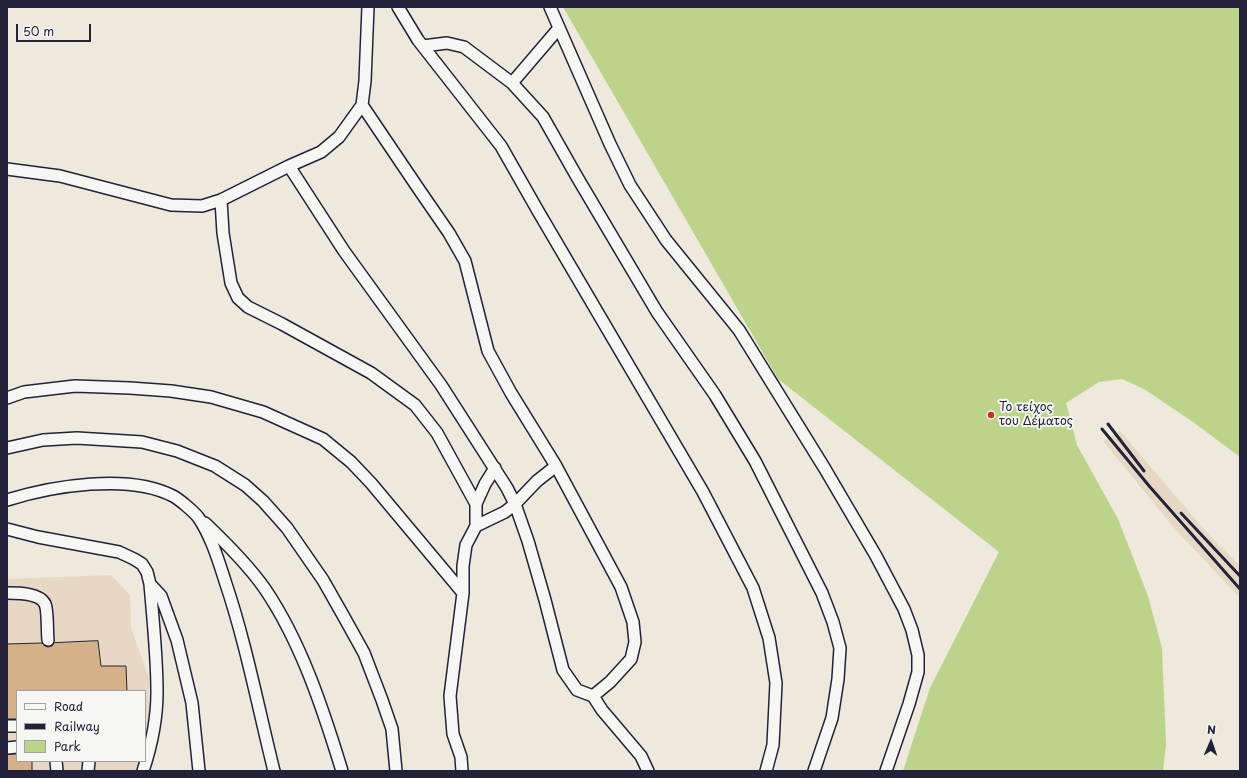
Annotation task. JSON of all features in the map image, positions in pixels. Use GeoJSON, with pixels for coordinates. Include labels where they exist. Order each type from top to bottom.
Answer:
{"type":"FeatureCollection","features":[{"type":"Feature","properties":{"kind":"lane"},"geometry":{"type":"LineString","coordinates":[[7,169],[60,176],[171,205],[202,206],[221,200],[289,166],[321,152],[339,137],[362,105],[365,81],[368,7]]}},
{"type":"Feature","properties":{"kind":"lane"},"geometry":{"type":"LineString","coordinates":[[398,7],[423,46],[501,146],[538,212],[703,492],[753,588],[769,638],[776,683],[773,745],[766,771]]}},
{"type":"Feature","properties":{"kind":"lane"},"geometry":{"type":"LineString","coordinates":[[550,7],[610,144],[630,184],[666,240],[739,330],[825,469],[876,556],[904,609],[912,630],[918,655],[918,672],[909,704],[886,771]]}},
{"type":"Feature","properties":{"kind":"lane"},"geometry":{"type":"LineString","coordinates":[[512,83],[559,28]]}},
{"type":"Feature","properties":{"kind":"lane"},"geometry":{"type":"LineString","coordinates":[[423,46],[447,43],[464,47],[512,83],[543,117],[657,312],[715,395],[755,461],[822,593],[833,622],[840,648],[838,679],[832,718],[814,771]]}},
{"type":"Feature","properties":{"kind":"lane"},"geometry":{"type":"LineString","coordinates":[[362,105],[449,233],[465,261],[488,351],[511,393],[556,466],[621,587],[633,622],[635,642],[631,659],[610,682],[593,696]]}},
{"type":"Feature","properties":{"kind":"lane"},"geometry":{"type":"LineString","coordinates":[[289,166],[344,251],[440,386],[494,468],[515,504],[543,592],[563,670],[577,690],[593,696],[602,710],[642,756],[648,771]]}},
{"type":"Feature","properties":{"kind":"lane"},"geometry":{"type":"LineString","coordinates":[[221,200],[223,233],[230,283],[238,298],[248,307],[371,373],[415,405],[437,433],[476,504]]}},
{"type":"Feature","properties":{"kind":"lane"},"geometry":{"type":"LineString","coordinates":[[7,398],[24,392],[75,386],[130,388],[171,391],[211,397],[263,412],[322,439],[351,462],[376,488],[463,593]]}},
{"type":"Feature","properties":{"kind":"lane"},"geometry":{"type":"LineString","coordinates":[[7,448],[44,440],[77,438],[142,442],[177,451],[215,466],[245,485],[263,500],[287,528],[323,580],[364,654],[392,729],[396,771]]}},
{"type":"Feature","properties":{"kind":"lane"},"geometry":{"type":"LineString","coordinates":[[476,526],[505,512],[515,504],[537,481],[556,466]]}},
{"type":"Feature","properties":{"kind":"lane"},"geometry":{"type":"LineString","coordinates":[[462,771],[461,757],[453,734],[450,696],[463,593],[463,566],[466,545],[476,526],[476,504],[484,484],[494,468]]}},
{"type":"Feature","properties":{"kind":"lane"},"geometry":{"type":"LineString","coordinates":[[7,500],[25,494],[65,486],[118,483],[148,486],[174,496],[228,545],[264,588],[289,630],[322,708],[342,771]]}},
{"type":"Feature","properties":{"kind":"lane"},"geometry":{"type":"LineString","coordinates":[[197,516],[212,543],[232,600],[249,661],[274,771]]}},
{"type":"Feature","properties":{"kind":"lane"},"geometry":{"type":"LineString","coordinates":[[7,529],[38,537],[119,552],[142,564],[147,572],[150,584],[157,693],[148,758],[143,771]]}},
{"type":"Feature","properties":{"kind":"lane"},"geometry":{"type":"LineString","coordinates":[[150,584],[161,596],[177,640],[192,703],[199,771]]}},
{"type":"Feature","properties":{"kind":"lane"},"geometry":{"type":"LineString","coordinates":[[7,593],[26,594],[40,598],[46,604],[48,640]]}},
{"type":"Feature","properties":{"kind":"shaded area"},"geometry":{"type":"Polygon","coordinates":[[[1120,431],[1209,535],[1240,566],[1240,598],[1175,529],[1103,441],[1120,431]]]}},
{"type":"Feature","properties":{"kind":"shaded area"},"geometry":{"type":"Polygon","coordinates":[[[111,575],[130,595],[131,628],[149,678],[149,719],[146,742],[146,690],[16,690],[16,762],[143,762],[140,771],[7,771],[7,579],[111,575]]]}},
{"type":"Feature","properties":{"kind":"green space"},"geometry":{"type":"Polygon","coordinates":[[[563,7],[1240,7],[1240,457],[1193,422],[1144,389],[1122,379],[1099,382],[1066,403],[1077,445],[1118,519],[1148,596],[1162,648],[1166,744],[1163,771],[903,771],[930,688],[999,552],[778,379],[563,7]]]}},
{"type":"Feature","properties":{"kind":"building"},"geometry":{"type":"Polygon","coordinates":[[[98,641],[101,666],[126,666],[127,690],[16,690],[16,719],[7,719],[7,644],[42,643],[48,647],[52,646],[54,643],[98,641]]]}},
{"type":"Feature","properties":{"kind":"building"},"geometry":{"type":"Polygon","coordinates":[[[16,754],[16,762],[32,762],[32,771],[7,771],[7,755],[16,754]]]}},
{"type":"Feature","properties":{"kind":"railway"},"geometry":{"type":"LineString","coordinates":[[1108,424],[1144,471]]}},
{"type":"Feature","properties":{"kind":"railway"},"geometry":{"type":"LineString","coordinates":[[1102,429],[1150,487],[1240,589]]}},
{"type":"Feature","properties":{"kind":"railway"},"geometry":{"type":"LineString","coordinates":[[1181,513],[1240,576]]}},
{"type":"Feature","properties":{"kind":"place","name":"Το τείχος του Δέματος"},"geometry":{"type":"Point","coordinates":[991,415]}}]}
